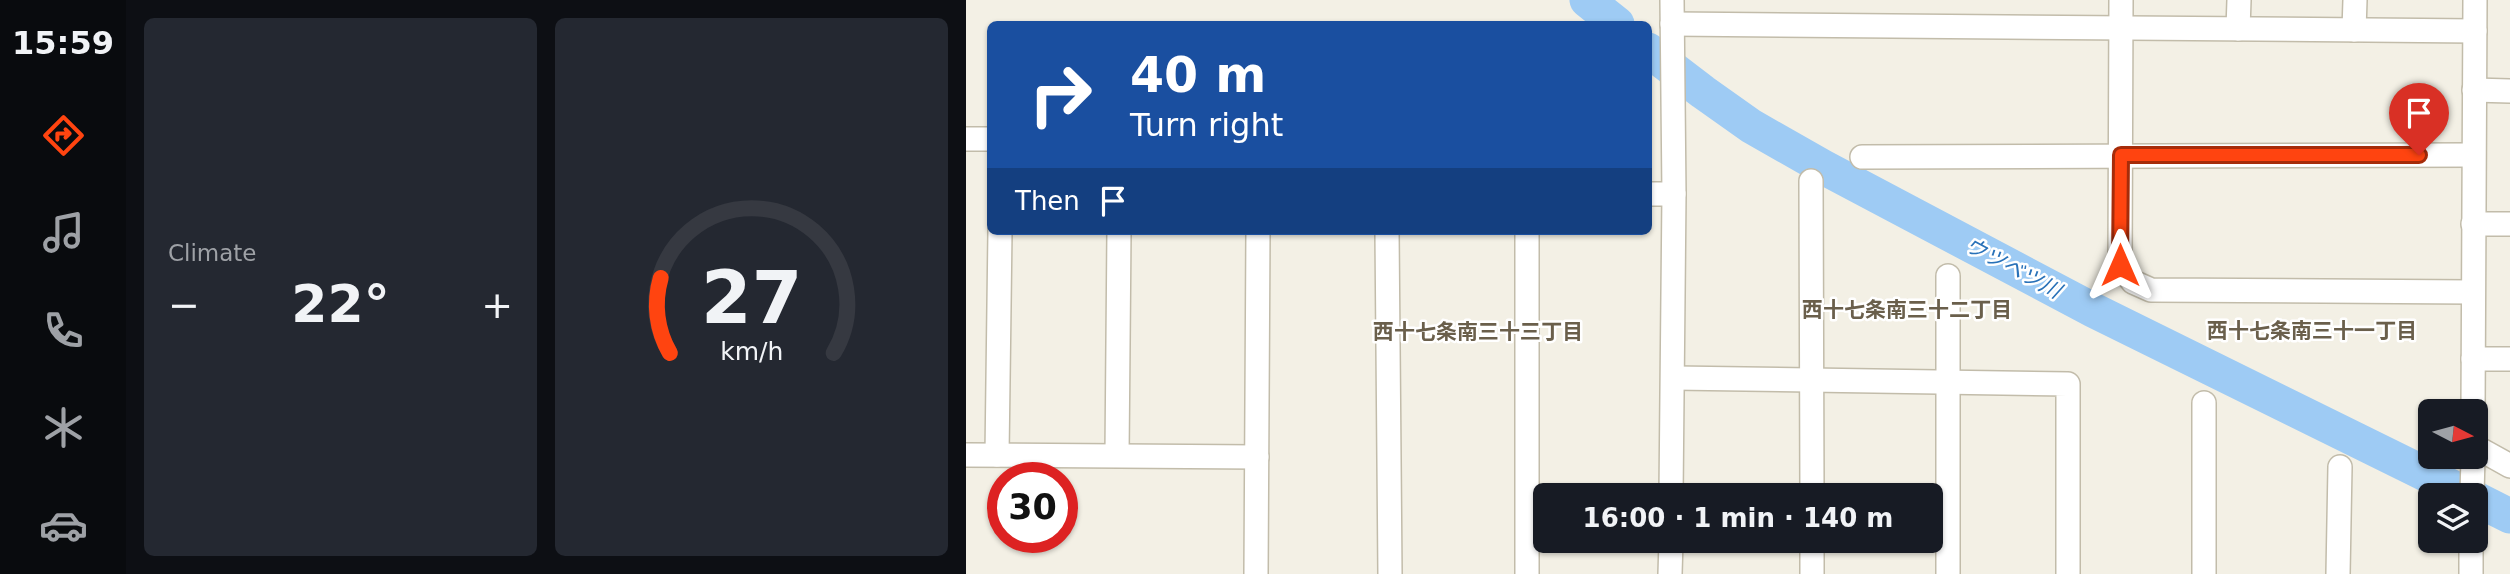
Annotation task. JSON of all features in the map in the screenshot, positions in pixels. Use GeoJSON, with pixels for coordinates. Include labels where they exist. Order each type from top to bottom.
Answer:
{"type":"FeatureCollection","features":[{"type":"Feature","properties":{"kind":"street"},"geometry":{"type":"LineString","coordinates":[[1671,483],[1674,378],[1672,0]]}},
{"type":"Feature","properties":{"kind":"street"},"geometry":{"type":"LineString","coordinates":[[2121,0],[2120,265],[2133,282],[2151,290],[2473,292]]}},
{"type":"Feature","properties":{"kind":"street"},"geometry":{"type":"LineString","coordinates":[[2238,29],[2239,0]]}},
{"type":"Feature","properties":{"kind":"street"},"geometry":{"type":"LineString","coordinates":[[2354,30],[2355,0]]}},
{"type":"Feature","properties":{"kind":"street"},"geometry":{"type":"LineString","coordinates":[[2473,399],[2475,0]]}},
{"type":"Feature","properties":{"kind":"street"},"geometry":{"type":"LineString","coordinates":[[1672,28],[2475,31]]}},
{"type":"Feature","properties":{"kind":"street"},"geometry":{"type":"LineString","coordinates":[[2474,90],[2510,91]]}},
{"type":"Feature","properties":{"kind":"street"},"geometry":{"type":"LineString","coordinates":[[966,139],[987,139]]}},
{"type":"Feature","properties":{"kind":"street"},"geometry":{"type":"LineString","coordinates":[[1862,157],[2473,155]]}},
{"type":"Feature","properties":{"kind":"street"},"geometry":{"type":"LineString","coordinates":[[1811,181],[1812,483]]}},
{"type":"Feature","properties":{"kind":"street"},"geometry":{"type":"LineString","coordinates":[[1652,194],[1674,194]]}},
{"type":"Feature","properties":{"kind":"street"},"geometry":{"type":"LineString","coordinates":[[2473,224],[2510,224]]}},
{"type":"Feature","properties":{"kind":"street"},"geometry":{"type":"LineString","coordinates":[[997,455],[1000,235]]}},
{"type":"Feature","properties":{"kind":"street"},"geometry":{"type":"LineString","coordinates":[[1117,455],[1119,235]]}},
{"type":"Feature","properties":{"kind":"street"},"geometry":{"type":"LineString","coordinates":[[1256,574],[1258,235]]}},
{"type":"Feature","properties":{"kind":"street"},"geometry":{"type":"LineString","coordinates":[[1387,235],[1390,574]]}},
{"type":"Feature","properties":{"kind":"street"},"geometry":{"type":"LineString","coordinates":[[1527,235],[1527,574]]}},
{"type":"Feature","properties":{"kind":"street"},"geometry":{"type":"LineString","coordinates":[[1948,276],[1948,574]]}},
{"type":"Feature","properties":{"kind":"street"},"geometry":{"type":"LineString","coordinates":[[2473,359],[2510,359]]}},
{"type":"Feature","properties":{"kind":"street"},"geometry":{"type":"LineString","coordinates":[[1674,378],[2068,384],[2068,574]]}},
{"type":"Feature","properties":{"kind":"street"},"geometry":{"type":"LineString","coordinates":[[2204,403],[2204,574]]}},
{"type":"Feature","properties":{"kind":"street"},"geometry":{"type":"LineString","coordinates":[[966,455],[1256,457]]}},
{"type":"Feature","properties":{"kind":"street"},"geometry":{"type":"LineString","coordinates":[[2488,460],[2510,466]]}},
{"type":"Feature","properties":{"kind":"street"},"geometry":{"type":"LineString","coordinates":[[2338,574],[2340,467]]}},
{"type":"Feature","properties":{"kind":"street"},"geometry":{"type":"LineString","coordinates":[[1670,574],[1671,553]]}},
{"type":"Feature","properties":{"kind":"street"},"geometry":{"type":"LineString","coordinates":[[1812,553],[1812,574]]}},
{"type":"Feature","properties":{"kind":"street"},"geometry":{"type":"LineString","coordinates":[[2472,553],[2472,574]]}},
{"type":"Feature","properties":{"kind":"waterway","name":"ウツベツ川"},"geometry":{"type":"LineString","coordinates":[[1587,0],[1613,21]]}},
{"type":"Feature","properties":{"kind":"waterway","name":"ウツベツ川"},"geometry":{"type":"LineString","coordinates":[[1652,53],[1751,126],[1823,167],[2093,310],[2444,483]]}},
{"type":"Feature","properties":{"kind":"waterway","name":"ウツベツ川"},"geometry":{"type":"LineString","coordinates":[[2488,505],[2510,516]]}},
{"type":"Feature","properties":{"kind":"district","name":"西十七条南三十二丁目"},"geometry":{"type":"Point","coordinates":[1907,310]}},
{"type":"Feature","properties":{"kind":"district","name":"西十七条南三十一丁目"},"geometry":{"type":"Point","coordinates":[2312,331]}},
{"type":"Feature","properties":{"kind":"district","name":"西十七条南三十三丁目"},"geometry":{"type":"Point","coordinates":[1478,332]}},
{"type":"Feature","properties":{"kind":"route"},"geometry":{"type":"LineString","coordinates":[[2120,265],[2121,155],[2419,155]]}}]}
